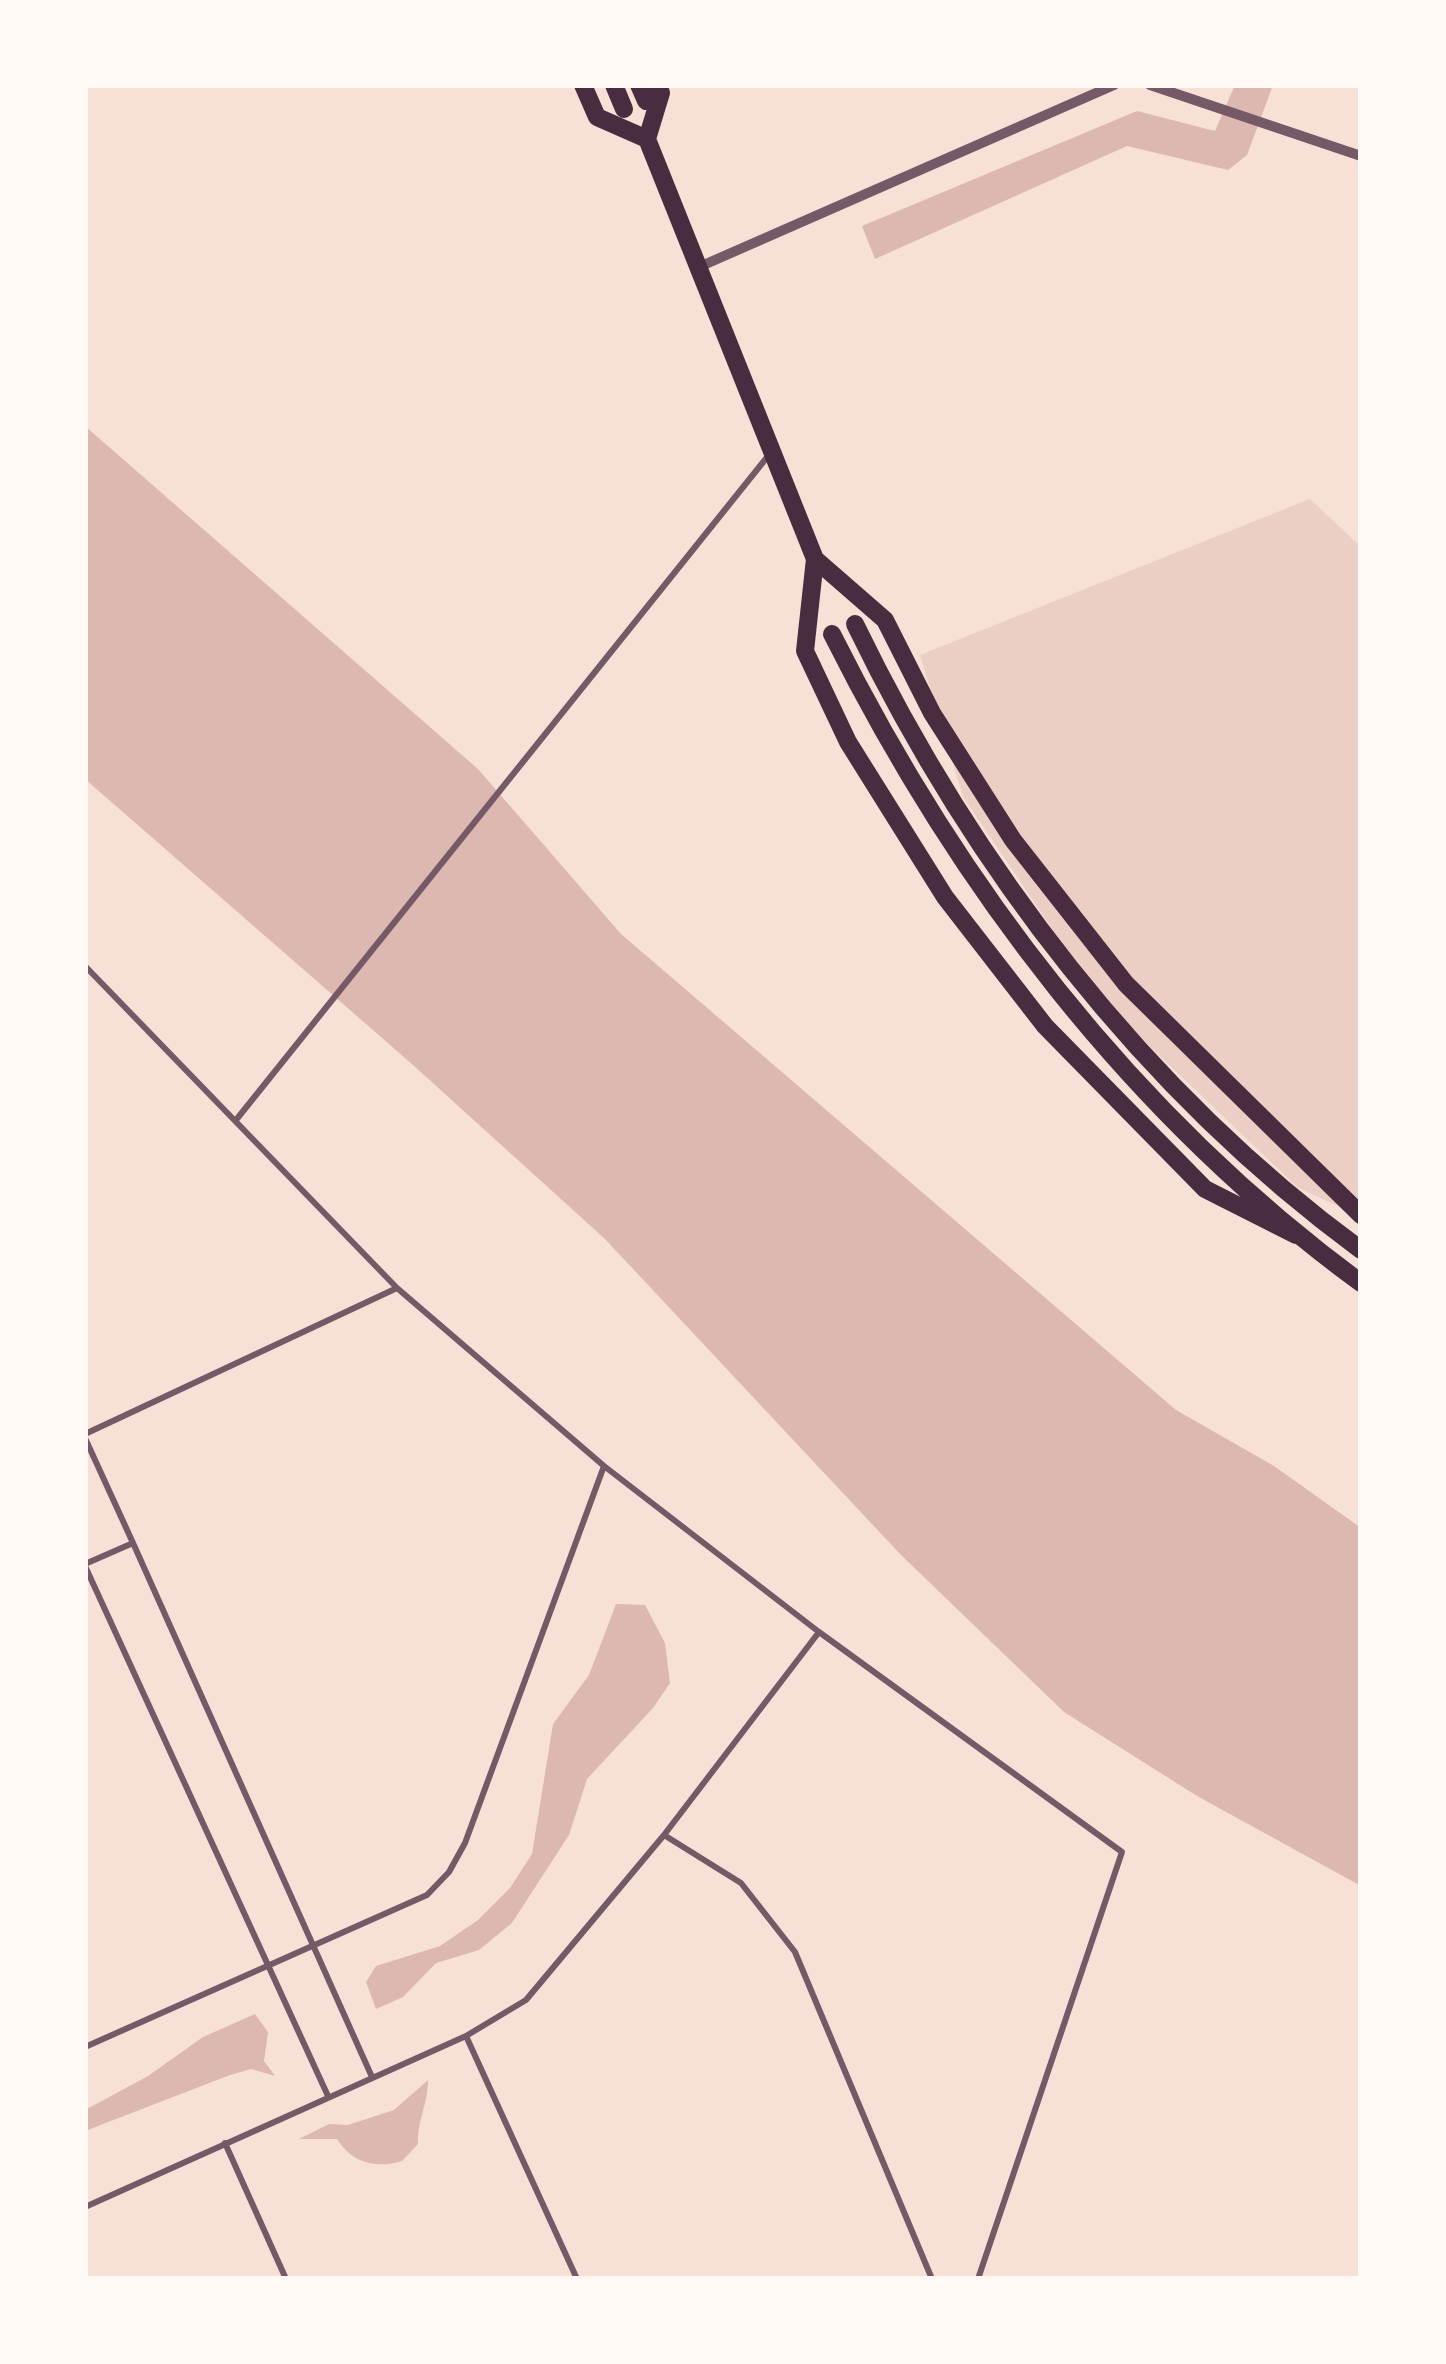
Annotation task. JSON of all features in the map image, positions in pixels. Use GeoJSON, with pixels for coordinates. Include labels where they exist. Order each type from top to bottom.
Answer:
{"type":"FeatureCollection","features":[{"type":"Feature","properties":{"kind":"main road"},"geometry":{"type":"LineString","coordinates":[[582,85],[596,117],[648,139]]}},
{"type":"Feature","properties":{"kind":"main road"},"geometry":{"type":"LineString","coordinates":[[614,85],[624,109]]}},
{"type":"Feature","properties":{"kind":"main road"},"geometry":{"type":"LineString","coordinates":[[658,85],[661,93],[648,139],[815,560],[885,620],[932,714],[1013,840],[1126,984],[1361,1215]]}},
{"type":"Feature","properties":{"kind":"main road"},"geometry":{"type":"LineString","coordinates":[[815,560],[804,650],[848,742],[945,897],[1045,1026],[1205,1189],[1296,1236]]}},
{"type":"Feature","properties":{"kind":"main road"},"geometry":{"type":"LineString","coordinates":[[855,624],[902,723],[987,860],[1088,993],[1312,1214],[1361,1250]]}},
{"type":"Feature","properties":{"kind":"main road"},"geometry":{"type":"LineString","coordinates":[[832,634],[883,737],[968,874],[1068,1007],[1181,1127],[1296,1236],[1361,1283]]}},
{"type":"Feature","properties":{"kind":"street"},"geometry":{"type":"LineString","coordinates":[[699,267],[1114,85]]}},
{"type":"Feature","properties":{"kind":"street"},"geometry":{"type":"LineString","coordinates":[[1150,85],[1361,156]]}},
{"type":"Feature","properties":{"kind":"lane"},"geometry":{"type":"LineString","coordinates":[[236,1120],[308,1024],[772,451]]}},
{"type":"Feature","properties":{"kind":"lane"},"geometry":{"type":"LineString","coordinates":[[85,966],[398,1288],[604,1466],[820,1632],[1122,1852],[978,2279]]}},
{"type":"Feature","properties":{"kind":"lane"},"geometry":{"type":"LineString","coordinates":[[372,2077],[85,1436],[398,1288]]}},
{"type":"Feature","properties":{"kind":"lane"},"geometry":{"type":"LineString","coordinates":[[85,2047],[427,1895],[448,1872],[465,1843],[604,1466]]}},
{"type":"Feature","properties":{"kind":"lane"},"geometry":{"type":"LineString","coordinates":[[133,1543],[85,1565],[328,2096]]}},
{"type":"Feature","properties":{"kind":"lane"},"geometry":{"type":"LineString","coordinates":[[85,2207],[466,2036],[526,2000],[664,1836],[820,1632]]}},
{"type":"Feature","properties":{"kind":"lane"},"geometry":{"type":"LineString","coordinates":[[664,1836],[741,1883],[795,1952],[932,2279]]}},
{"type":"Feature","properties":{"kind":"lane"},"geometry":{"type":"LineString","coordinates":[[466,2036],[577,2279]]}},
{"type":"Feature","properties":{"kind":"lane"},"geometry":{"type":"LineString","coordinates":[[225,2143],[286,2279]]}},
{"type":"Feature","properties":{"kind":"shaded area"},"geometry":{"type":"Polygon","coordinates":[[[1235,85],[1273,85],[1247,155],[1228,170],[1127,146],[875,259],[862,226],[1137,111],[1215,131],[1235,85]]]}},
{"type":"Feature","properties":{"kind":"shaded area"},"geometry":{"type":"Polygon","coordinates":[[[85,426],[478,769],[621,934],[1176,1410],[1274,1466],[1361,1528],[1361,1886],[1197,1796],[1064,1712],[900,1554],[605,1239],[413,1065],[85,779],[85,426]]]}},
{"type":"Feature","properties":{"kind":"shaded area"},"geometry":{"type":"Polygon","coordinates":[[[1310,499],[1361,547],[1361,1217],[1297,1187],[1099,998],[963,797],[920,655],[1310,499]]]}},
{"type":"Feature","properties":{"kind":"shaded area"},"geometry":{"type":"Polygon","coordinates":[[[616,1604],[645,1605],[665,1643],[670,1683],[653,1708],[587,1779],[569,1835],[512,1923],[479,1950],[436,1963],[403,1997],[376,2009],[366,1982],[376,1966],[440,1946],[478,1920],[510,1888],[532,1854],[553,1724],[589,1675],[616,1604]]]}},
{"type":"Feature","properties":{"kind":"shaded area"},"geometry":{"type":"Polygon","coordinates":[[[255,2014],[268,2032],[264,2061],[275,2076],[251,2069],[230,2075],[85,2131],[85,2110],[148,2076],[203,2037],[255,2014]]]}},
{"type":"Feature","properties":{"kind":"shaded area"},"geometry":{"type":"Polygon","coordinates":[[[428,2080],[418,2144],[402,2161],[374,2164],[357,2159],[337,2139],[299,2139],[329,2124],[348,2125],[394,2110],[428,2080]]]}}]}
